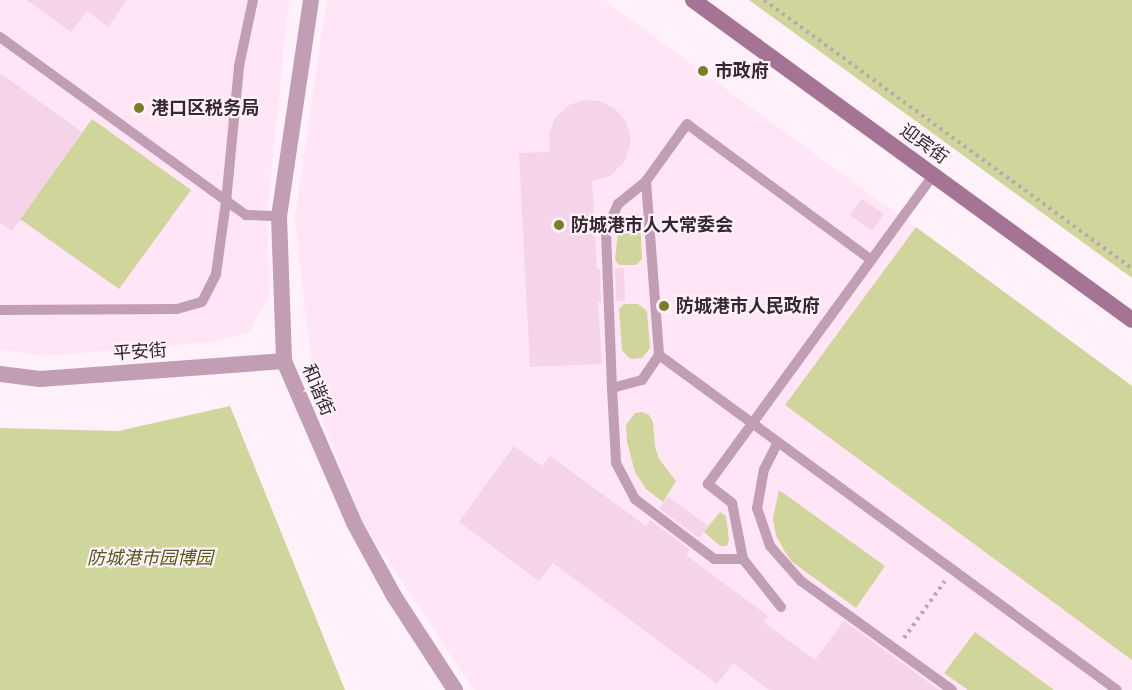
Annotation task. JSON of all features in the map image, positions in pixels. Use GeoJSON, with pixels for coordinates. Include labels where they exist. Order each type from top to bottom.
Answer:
{"type":"FeatureCollection","features":[{"type":"Feature","properties":{"kind":"main road","name":"迎宾街"},"geometry":{"type":"LineString","coordinates":[[693,0],[1132,320]]}},
{"type":"Feature","properties":{"kind":"street","name":"和谐街"},"geometry":{"type":"LineString","coordinates":[[311,0],[279,216],[284,361],[354,523],[394,596],[455,690]]}},
{"type":"Feature","properties":{"kind":"street","name":"平安街"},"geometry":{"type":"LineString","coordinates":[[0,374],[40,379],[284,361]]}},
{"type":"Feature","properties":{"kind":"lane"},"geometry":{"type":"LineString","coordinates":[[0,310],[177,309],[202,302],[216,274],[226,202],[239,66],[253,0]]}},
{"type":"Feature","properties":{"kind":"lane"},"geometry":{"type":"LineString","coordinates":[[0,37],[246,215],[279,216]]}},
{"type":"Feature","properties":{"kind":"lane"},"geometry":{"type":"LineString","coordinates":[[743,559],[714,559],[635,499],[616,463],[606,231],[618,204],[646,181],[687,124],[870,259]]}},
{"type":"Feature","properties":{"kind":"lane"},"geometry":{"type":"LineString","coordinates":[[781,607],[743,559],[732,503],[708,484],[933,175]]}},
{"type":"Feature","properties":{"kind":"lane"},"geometry":{"type":"LineString","coordinates":[[612,388],[642,380],[659,355],[646,181]]}},
{"type":"Feature","properties":{"kind":"lane"},"geometry":{"type":"LineString","coordinates":[[659,355],[777,444],[1117,690]]}},
{"type":"Feature","properties":{"kind":"lane"},"geometry":{"type":"LineString","coordinates":[[777,444],[764,469],[757,508],[770,546],[801,581],[952,690]]}},
{"type":"Feature","properties":{"kind":"path"},"geometry":{"type":"LineString","coordinates":[[764,0],[1132,268]]}},
{"type":"Feature","properties":{"kind":"path"},"geometry":{"type":"LineString","coordinates":[[896,650],[952,571]]}},
{"type":"Feature","properties":{"kind":"shaded area","name":"港口区税务局"},"geometry":{"type":"Polygon","coordinates":[[[0,0],[289,0],[267,215],[269,297],[249,332],[214,342],[45,356],[0,350],[0,0]]]}},
{"type":"Feature","properties":{"kind":"shaded area","name":"防城港市人民政府"},"geometry":{"type":"Polygon","coordinates":[[[329,0],[604,0],[1132,386],[1132,690],[474,690],[361,520],[316,403],[295,218],[325,10],[329,0]]]}},
{"type":"Feature","properties":{"kind":"green space"},"geometry":{"type":"Polygon","coordinates":[[[749,0],[1132,0],[1132,278],[749,0]]]}},
{"type":"Feature","properties":{"kind":"green space"},"geometry":{"type":"Polygon","coordinates":[[[92,119],[191,190],[119,289],[20,219],[92,119]]]}},
{"type":"Feature","properties":{"kind":"green space"},"geometry":{"type":"Polygon","coordinates":[[[631,213],[636,213],[640,217],[642,259],[636,265],[619,265],[615,260],[618,231],[631,213]]]}},
{"type":"Feature","properties":{"kind":"green space"},"geometry":{"type":"Polygon","coordinates":[[[916,227],[1132,386],[1132,660],[785,405],[916,227]]]}},
{"type":"Feature","properties":{"kind":"green space"},"geometry":{"type":"Polygon","coordinates":[[[624,304],[638,304],[647,311],[650,348],[642,358],[630,359],[622,350],[619,309],[624,304]]]}},
{"type":"Feature","properties":{"kind":"green space","name":"防城港市园博园"},"geometry":{"type":"Polygon","coordinates":[[[230,406],[345,690],[0,690],[0,428],[118,431],[230,406]]]}},
{"type":"Feature","properties":{"kind":"green space"},"geometry":{"type":"Polygon","coordinates":[[[642,412],[649,415],[653,422],[655,446],[659,459],[676,481],[663,502],[646,489],[635,472],[627,442],[626,425],[635,413],[642,412]]]}},
{"type":"Feature","properties":{"kind":"green space"},"geometry":{"type":"Polygon","coordinates":[[[779,490],[885,566],[856,608],[791,561],[776,536],[773,518],[779,490]]]}},
{"type":"Feature","properties":{"kind":"green space"},"geometry":{"type":"Polygon","coordinates":[[[720,512],[726,516],[729,540],[727,546],[720,546],[704,532],[720,512]]]}},
{"type":"Feature","properties":{"kind":"green space"},"geometry":{"type":"Polygon","coordinates":[[[975,632],[1054,690],[968,690],[944,673],[975,632]]]}},
{"type":"Feature","properties":{"kind":"building"},"geometry":{"type":"Polygon","coordinates":[[[27,0],[127,0],[108,27],[87,11],[71,32],[27,0]]]}},
{"type":"Feature","properties":{"kind":"building"},"geometry":{"type":"Polygon","coordinates":[[[0,73],[82,132],[12,231],[0,223],[0,73]]]}},
{"type":"Feature","properties":{"kind":"building","name":"防城港市人大常委会"},"geometry":{"type":"Polygon","coordinates":[[[584,100],[599,101],[614,108],[625,120],[630,134],[630,145],[625,161],[610,176],[592,181],[597,270],[600,269],[601,302],[598,302],[602,364],[530,367],[519,153],[550,152],[549,134],[555,118],[569,105],[584,100]]]}},
{"type":"Feature","properties":{"kind":"building"},"geometry":{"type":"Polygon","coordinates":[[[862,199],[884,214],[872,231],[850,215],[862,199]]]}},
{"type":"Feature","properties":{"kind":"building"},"geometry":{"type":"Polygon","coordinates":[[[624,268],[625,301],[616,301],[615,269],[624,268]]]}},
{"type":"Feature","properties":{"kind":"building"},"geometry":{"type":"Polygon","coordinates":[[[514,446],[542,466],[550,456],[646,526],[650,520],[690,550],[686,555],[768,616],[763,622],[815,660],[844,621],[939,690],[769,690],[733,663],[717,684],[553,563],[539,581],[459,522],[514,446]]]}},
{"type":"Feature","properties":{"kind":"building"},"geometry":{"type":"Polygon","coordinates":[[[668,497],[708,526],[699,538],[659,508],[668,497]]]}},
{"type":"Feature","properties":{"kind":"place","name":"市政府"},"geometry":{"type":"Point","coordinates":[703,71]}},
{"type":"Feature","properties":{"kind":"place","name":"港口区税务局"},"geometry":{"type":"Point","coordinates":[139,108]}},
{"type":"Feature","properties":{"kind":"place","name":"防城港市人大常委会"},"geometry":{"type":"Point","coordinates":[559,225]}},
{"type":"Feature","properties":{"kind":"place","name":"防城港市人民政府"},"geometry":{"type":"Point","coordinates":[664,306]}}]}
